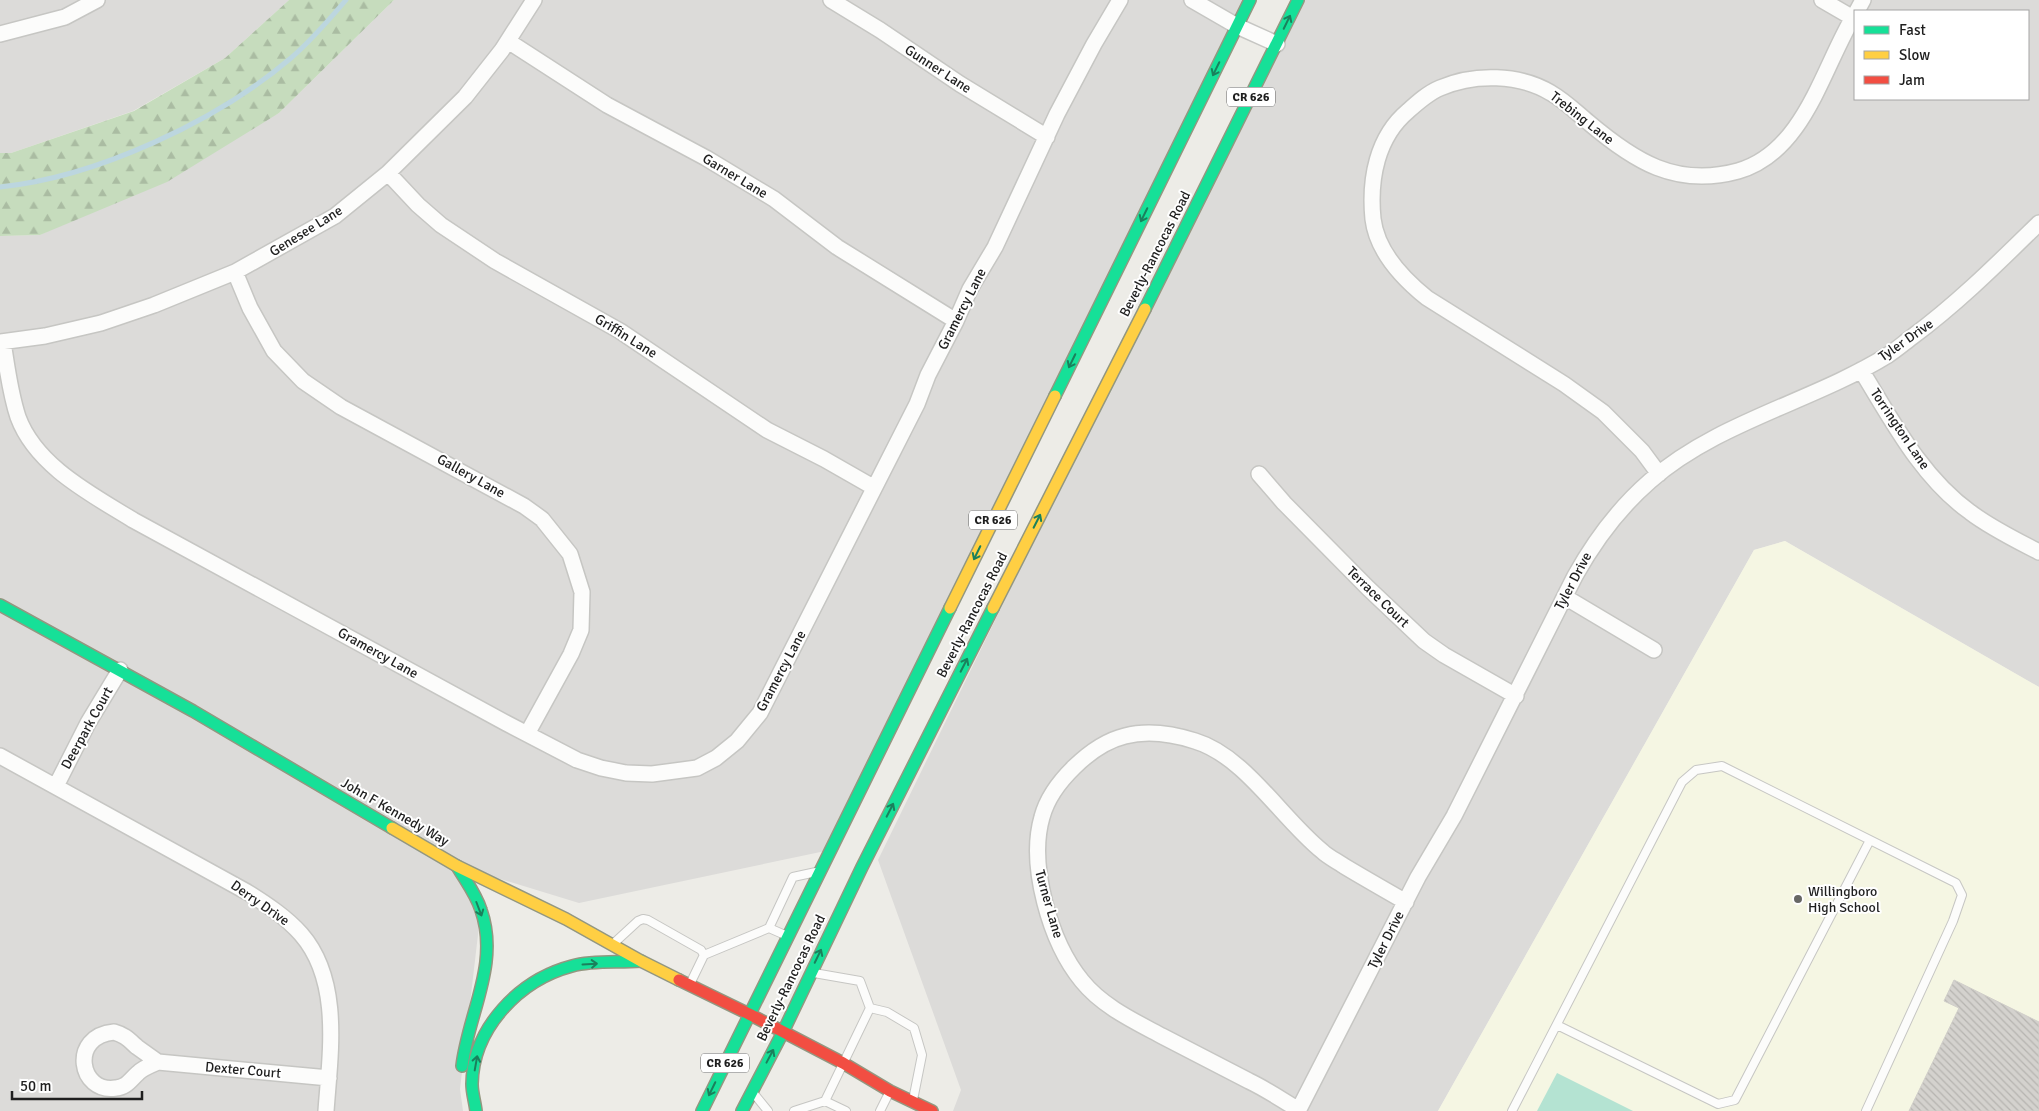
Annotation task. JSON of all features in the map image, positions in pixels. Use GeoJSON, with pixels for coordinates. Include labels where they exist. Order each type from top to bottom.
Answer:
{"type":"FeatureCollection","features":[{"type":"Feature","properties":{"kind":"main road","name":"Beverly-Rancocas Road"},"geometry":{"type":"LineString","coordinates":[[702,1111],[1250,0]]}},
{"type":"Feature","properties":{"kind":"main road","name":"Beverly-Rancocas Road"},"geometry":{"type":"LineString","coordinates":[[742,1111],[1298,0]]}},
{"type":"Feature","properties":{"kind":"main road","name":"John F Kennedy Way"},"geometry":{"type":"LineString","coordinates":[[0,605],[120,670],[457,866],[566,919],[641,961],[749,1014],[843,1063],[890,1091],[932,1111]]}},
{"type":"Feature","properties":{"kind":"main road"},"geometry":{"type":"LineString","coordinates":[[457,866],[481,909],[486,937],[486,967],[480,997],[469,1027],[462,1058],[460,1081]]}},
{"type":"Feature","properties":{"kind":"main road"},"geometry":{"type":"LineString","coordinates":[[476,1111],[472,1084],[478,1053],[491,1024],[509,1000],[534,982],[556,970],[574,965],[641,961]]}},
{"type":"Feature","properties":{"kind":"street"},"geometry":{"type":"LineString","coordinates":[[0,34],[65,17],[97,0]]}},
{"type":"Feature","properties":{"kind":"street","name":"Genesee Lane"},"geometry":{"type":"LineString","coordinates":[[2,342],[45,336],[101,322],[154,305],[235,272],[335,216],[388,172],[465,97],[508,41],[534,0]]}},
{"type":"Feature","properties":{"kind":"street","name":"Gunner Lane"},"geometry":{"type":"LineString","coordinates":[[831,0],[880,30],[960,84],[1047,136]]}},
{"type":"Feature","properties":{"kind":"street","name":"Gramercy Lane"},"geometry":{"type":"LineString","coordinates":[[2,342],[14,402],[26,435],[72,481],[133,520],[577,760],[601,768],[626,773],[652,774],[697,768],[716,758],[737,741],[760,713],[917,404],[928,375],[970,289],[994,247],[1047,136],[1094,44],[1120,0]]}},
{"type":"Feature","properties":{"kind":"street"},"geometry":{"type":"LineString","coordinates":[[1192,0],[1237,26],[1277,44]]}},
{"type":"Feature","properties":{"kind":"street"},"geometry":{"type":"LineString","coordinates":[[1822,0],[1854,14]]}},
{"type":"Feature","properties":{"kind":"street","name":"Trebing Lane"},"geometry":{"type":"LineString","coordinates":[[1659,474],[1642,451],[1603,412],[1564,384],[1427,298],[1408,283],[1392,264],[1380,244],[1374,222],[1371,199],[1373,175],[1380,152],[1390,132],[1405,114],[1422,99],[1441,88],[1463,81],[1507,78],[1530,83],[1552,93],[1627,152],[1647,164],[1669,173],[1693,177],[1717,176],[1740,170],[1763,160],[1782,144],[1804,114],[1824,79],[1854,16]]}},
{"type":"Feature","properties":{"kind":"street","name":"Garner Lane"},"geometry":{"type":"LineString","coordinates":[[508,41],[606,105],[706,158],[774,199],[837,247],[956,321]]}},
{"type":"Feature","properties":{"kind":"street","name":"Griffin Lane"},"geometry":{"type":"LineString","coordinates":[[388,172],[418,205],[441,225],[511,272],[620,331],[767,430],[824,459],[873,488]]}},
{"type":"Feature","properties":{"kind":"street","name":"Tyler Drive"},"geometry":{"type":"LineString","coordinates":[[1298,1110],[1406,902],[1454,816],[1590,549],[1609,524],[1629,501],[1675,462],[1728,432],[1838,383],[1889,354],[1936,319],[2036,232]]}},
{"type":"Feature","properties":{"kind":"street","name":"Gallery Lane"},"geometry":{"type":"LineString","coordinates":[[235,272],[250,308],[274,351],[303,381],[341,408],[524,506],[542,519],[570,554],[582,592],[581,630],[571,654],[527,734]]}},
{"type":"Feature","properties":{"kind":"street","name":"Torrington Lane"},"geometry":{"type":"LineString","coordinates":[[1861,370],[1907,445],[1935,480],[1969,512],[2039,552]]}},
{"type":"Feature","properties":{"kind":"street","name":"Terrace Court"},"geometry":{"type":"LineString","coordinates":[[1259,474],[1328,548],[1418,635],[1444,655],[1516,696]]}},
{"type":"Feature","properties":{"kind":"street"},"geometry":{"type":"LineString","coordinates":[[1565,597],[1654,650]]}},
{"type":"Feature","properties":{"kind":"street","name":"Deerpark Court"},"geometry":{"type":"LineString","coordinates":[[56,786],[88,723],[120,670]]}},
{"type":"Feature","properties":{"kind":"street","name":"Turner Lane"},"geometry":{"type":"LineString","coordinates":[[1298,1110],[1252,1082],[1124,1015],[1101,1000],[1082,982],[1068,960],[1048,912],[1038,864],[1038,839],[1042,815],[1052,794],[1066,775],[1084,758],[1103,745],[1124,736],[1157,732],[1196,741],[1216,750],[1235,764],[1322,852],[1406,902]]}},
{"type":"Feature","properties":{"kind":"street","name":"Derry Drive"},"geometry":{"type":"LineString","coordinates":[[0,756],[247,892],[285,918],[302,935],[315,954],[323,976],[328,999],[330,1046],[326,1111]]}},
{"type":"Feature","properties":{"kind":"street"},"geometry":{"type":"LineString","coordinates":[[114,1032],[123,1034],[158,1062],[137,1074],[123,1086],[114,1089],[105,1088],[89,1078],[83,1060],[89,1043],[96,1037],[114,1032]]}},
{"type":"Feature","properties":{"kind":"street","name":"Dexter Court"},"geometry":{"type":"LineString","coordinates":[[158,1062],[329,1078]]}},
{"type":"Feature","properties":{"kind":"lane"},"geometry":{"type":"LineString","coordinates":[[1512,1111],[1682,782],[1696,770],[1722,766],[1956,883],[1962,895],[1953,921],[1866,1111]]}},
{"type":"Feature","properties":{"kind":"lane"},"geometry":{"type":"LineString","coordinates":[[1557,1025],[1718,1104],[1735,1100],[1870,840]]}},
{"type":"Feature","properties":{"kind":"lane"},"geometry":{"type":"LineString","coordinates":[[689,986],[704,955],[769,928],[793,877],[820,871]]}},
{"type":"Feature","properties":{"kind":"lane"},"geometry":{"type":"LineString","coordinates":[[612,944],[638,921],[643,919],[701,950],[704,955]]}},
{"type":"Feature","properties":{"kind":"lane"},"geometry":{"type":"LineString","coordinates":[[769,928],[788,936]]}},
{"type":"Feature","properties":{"kind":"lane"},"geometry":{"type":"LineString","coordinates":[[810,973],[860,981],[870,1008],[825,1101]]}},
{"type":"Feature","properties":{"kind":"lane"},"geometry":{"type":"LineString","coordinates":[[870,1008],[887,1012],[914,1028],[922,1055],[913,1102]]}},
{"type":"Feature","properties":{"kind":"lane"},"geometry":{"type":"LineString","coordinates":[[752,1090],[768,1111]]}},
{"type":"Feature","properties":{"kind":"lane"},"geometry":{"type":"LineString","coordinates":[[880,1111],[890,1091]]}},
{"type":"Feature","properties":{"kind":"lane"},"geometry":{"type":"LineString","coordinates":[[794,1111],[825,1101],[846,1111]]}},
{"type":"Feature","properties":{"kind":"shaded area"},"geometry":{"type":"Polygon","coordinates":[[[0,0],[289,0],[225,58],[133,111],[11,153],[0,153],[0,0]]]}},
{"type":"Feature","properties":{"kind":"shaded area"},"geometry":{"type":"Polygon","coordinates":[[[394,0],[1250,0],[830,850],[579,903],[458,866],[481,909],[460,1089],[463,1111],[0,1111],[0,236],[40,235],[279,113],[394,0]]]}},
{"type":"Feature","properties":{"kind":"shaded area"},"geometry":{"type":"Polygon","coordinates":[[[1298,0],[2039,0],[2039,687],[1785,541],[1754,550],[1438,1111],[953,1111],[961,1090],[878,860],[1298,0]]]}},
{"type":"Feature","properties":{"kind":"shaded area","name":"Willingboro High School"},"geometry":{"type":"Polygon","coordinates":[[[1785,541],[2039,687],[2039,1111],[1438,1111],[1754,550],[1785,541]]]}},
{"type":"Feature","properties":{"kind":"green space"},"geometry":{"type":"Polygon","coordinates":[[[289,0],[394,0],[279,113],[167,182],[40,235],[0,236],[0,153],[11,153],[134,111],[225,58],[289,0]]]}},
{"type":"Feature","properties":{"kind":"green space"},"geometry":{"type":"Polygon","coordinates":[[[1557,1073],[1633,1111],[1537,1111],[1557,1073]]]}},
{"type":"Feature","properties":{"kind":"building"},"geometry":{"type":"Polygon","coordinates":[[[1954,980],[2039,1022],[2039,1111],[1909,1111],[1959,1008],[1944,1001],[1954,980]]]}},
{"type":"Feature","properties":{"kind":"waterway"},"geometry":{"type":"LineString","coordinates":[[0,187],[37,181],[76,171],[115,158],[192,124],[228,103],[291,58],[313,37],[346,0]]}},
{"type":"Feature","properties":{"kind":"traffic: fast"},"geometry":{"type":"LineString","coordinates":[[1055,396],[1250,0]]}},
{"type":"Feature","properties":{"kind":"traffic: fast"},"geometry":{"type":"LineString","coordinates":[[1145,309],[1298,0]]}},
{"type":"Feature","properties":{"kind":"traffic: fast"},"geometry":{"type":"LineString","coordinates":[[0,605],[193,711],[392,828]]}},
{"type":"Feature","properties":{"kind":"traffic: fast"},"geometry":{"type":"LineString","coordinates":[[702,1111],[950,608]]}},
{"type":"Feature","properties":{"kind":"traffic: fast"},"geometry":{"type":"LineString","coordinates":[[742,1111],[783,1032],[862,867],[993,608]]}},
{"type":"Feature","properties":{"kind":"traffic: fast"},"geometry":{"type":"LineString","coordinates":[[457,866],[479,904],[486,930],[487,950],[481,989],[465,1047],[462,1066]]}},
{"type":"Feature","properties":{"kind":"traffic: fast"},"geometry":{"type":"LineString","coordinates":[[476,1111],[472,1091],[474,1063],[490,1026],[502,1009],[517,995],[534,982],[572,966],[597,962],[641,961]]}},
{"type":"Feature","properties":{"kind":"traffic: slow"},"geometry":{"type":"LineString","coordinates":[[993,608],[1145,309]]}},
{"type":"Feature","properties":{"kind":"traffic: slow"},"geometry":{"type":"LineString","coordinates":[[950,608],[1055,396]]}},
{"type":"Feature","properties":{"kind":"traffic: slow"},"geometry":{"type":"LineString","coordinates":[[392,828],[457,866],[566,919],[679,980]]}},
{"type":"Feature","properties":{"kind":"traffic: jam"},"geometry":{"type":"LineString","coordinates":[[679,980],[749,1014],[843,1063],[890,1091],[932,1111]]}},
{"type":"Feature","properties":{"kind":"place","name":"Willingboro High School"},"geometry":{"type":"Point","coordinates":[1798,899]}}]}
